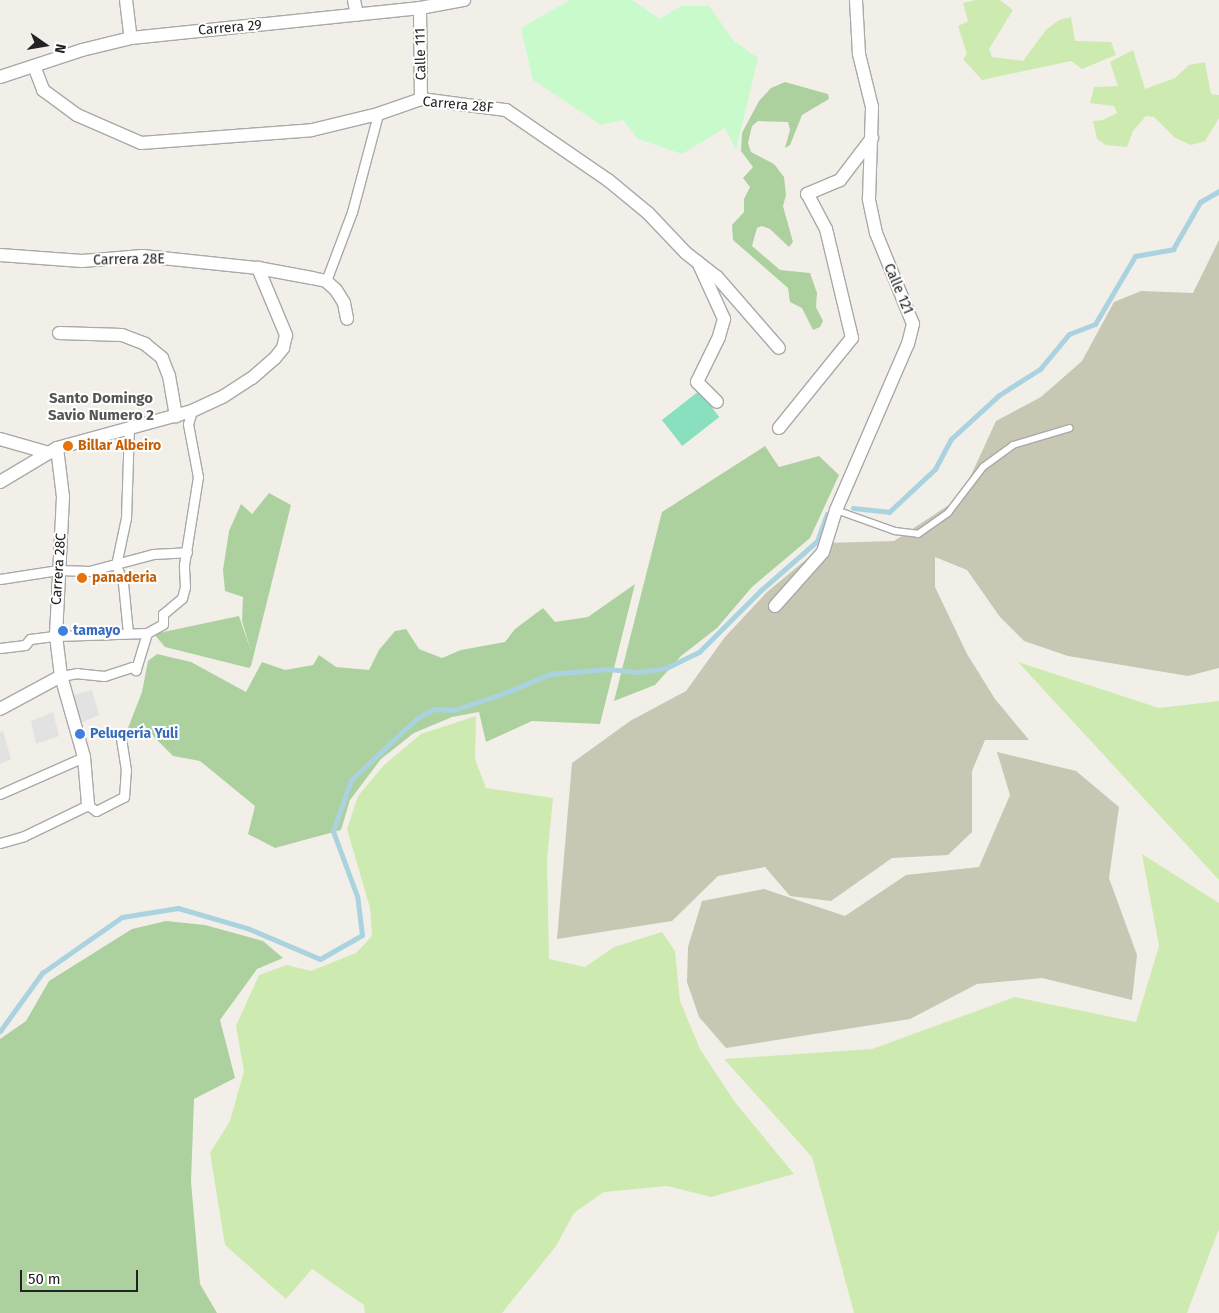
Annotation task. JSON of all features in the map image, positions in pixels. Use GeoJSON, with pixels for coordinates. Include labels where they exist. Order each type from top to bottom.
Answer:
{"type":"FeatureCollection","features":[{"type":"Feature","properties":{"kind":"street"},"geometry":{"type":"LineString","coordinates":[[126,0],[131,38]]}},
{"type":"Feature","properties":{"kind":"street"},"geometry":{"type":"LineString","coordinates":[[354,0],[358,15]]}},
{"type":"Feature","properties":{"kind":"street","name":"Carrera 29"},"geometry":{"type":"LineString","coordinates":[[0,77],[82,50],[131,38],[420,8],[464,0]]}},
{"type":"Feature","properties":{"kind":"street","name":"Calle 121"},"geometry":{"type":"LineString","coordinates":[[775,606],[823,552],[836,510],[908,344],[913,324],[876,233],[869,199],[873,136],[872,107],[860,54],[856,0]]}},
{"type":"Feature","properties":{"kind":"street","name":"Calle 111"},"geometry":{"type":"LineString","coordinates":[[420,8],[421,99]]}},
{"type":"Feature","properties":{"kind":"street","name":"Carrera 28F"},"geometry":{"type":"LineString","coordinates":[[34,66],[43,90],[77,115],[141,143],[312,130],[378,114],[421,99],[506,110],[608,180],[717,277],[779,348]]}},
{"type":"Feature","properties":{"kind":"street"},"geometry":{"type":"LineString","coordinates":[[347,319],[342,300],[326,281],[352,212],[378,114]]}},
{"type":"Feature","properties":{"kind":"street"},"geometry":{"type":"LineString","coordinates":[[779,428],[852,338],[826,229],[806,194],[840,180],[873,136]]}},
{"type":"Feature","properties":{"kind":"street","name":"Carrera 28E"},"geometry":{"type":"LineString","coordinates":[[0,255],[82,261],[143,256],[258,268],[326,281]]}},
{"type":"Feature","properties":{"kind":"street"},"geometry":{"type":"LineString","coordinates":[[698,262],[724,319],[719,337],[697,382],[717,402]]}},
{"type":"Feature","properties":{"kind":"street"},"geometry":{"type":"LineString","coordinates":[[0,482],[53,450],[192,411],[224,396],[252,378],[279,353],[286,334],[258,268]]}},
{"type":"Feature","properties":{"kind":"street"},"geometry":{"type":"LineString","coordinates":[[59,333],[122,335],[145,344],[162,358],[169,376],[176,416]]}},
{"type":"Feature","properties":{"kind":"street"},"geometry":{"type":"LineString","coordinates":[[0,648],[25,645],[30,639],[56,636],[147,633],[163,624],[163,614],[182,598],[198,477],[188,424],[192,411]]}},
{"type":"Feature","properties":{"kind":"street"},"geometry":{"type":"LineString","coordinates":[[128,633],[122,583],[116,565],[126,518],[129,429]]}},
{"type":"Feature","properties":{"kind":"street"},"geometry":{"type":"LineString","coordinates":[[0,439],[53,450]]}},
{"type":"Feature","properties":{"kind":"street","name":"Carrera 28C"},"geometry":{"type":"LineString","coordinates":[[53,450],[63,497],[56,636],[61,676],[84,757],[88,805]]}},
{"type":"Feature","properties":{"kind":"street"},"geometry":{"type":"LineString","coordinates":[[0,579],[58,570],[89,571],[152,554],[187,552]]}},
{"type":"Feature","properties":{"kind":"street"},"geometry":{"type":"LineString","coordinates":[[0,709],[61,676],[77,673],[104,676],[132,667],[136,670],[147,633]]}},
{"type":"Feature","properties":{"kind":"street"},"geometry":{"type":"LineString","coordinates":[[0,843],[24,836],[88,805],[96,811],[124,797],[126,770],[120,734]]}},
{"type":"Feature","properties":{"kind":"street"},"geometry":{"type":"LineString","coordinates":[[0,794],[84,757]]}},
{"type":"Feature","properties":{"kind":"lane"},"geometry":{"type":"LineString","coordinates":[[836,510],[895,531],[918,534],[948,513],[983,466],[1013,445],[1070,428]]}},
{"type":"Feature","properties":{"kind":"shaded area"},"geometry":{"type":"Polygon","coordinates":[[[1219,240],[1219,668],[1188,676],[1068,656],[1024,641],[1000,617],[967,570],[935,557],[935,587],[967,654],[995,699],[1029,740],[985,740],[972,771],[972,832],[948,855],[892,858],[831,901],[790,896],[765,867],[718,876],[672,921],[557,939],[572,763],[630,721],[686,691],[725,637],[767,592],[826,543],[894,541],[961,497],[996,421],[1041,397],[1082,361],[1114,302],[1141,291],[1193,293],[1219,240]]]}},
{"type":"Feature","properties":{"kind":"shaded area"},"geometry":{"type":"Polygon","coordinates":[[[92,690],[99,715],[81,723],[74,698],[70,696],[92,690]]]}},
{"type":"Feature","properties":{"kind":"shaded area"},"geometry":{"type":"Polygon","coordinates":[[[53,712],[59,736],[36,744],[31,721],[53,712]]]}},
{"type":"Feature","properties":{"kind":"shaded area"},"geometry":{"type":"Polygon","coordinates":[[[3,731],[11,759],[0,764],[0,732],[3,731]]]}},
{"type":"Feature","properties":{"kind":"shaded area"},"geometry":{"type":"Polygon","coordinates":[[[997,752],[1076,771],[1119,807],[1109,878],[1137,955],[1132,1000],[1042,978],[977,984],[910,1019],[726,1048],[699,1017],[687,982],[688,947],[702,901],[764,889],[845,916],[906,875],[979,867],[1010,795],[997,752]]]}},
{"type":"Feature","properties":{"kind":"green space"},"geometry":{"type":"Polygon","coordinates":[[[570,0],[632,0],[660,19],[681,6],[709,6],[734,41],[758,58],[736,150],[725,128],[682,154],[638,139],[623,120],[601,125],[533,80],[521,28],[570,0]]]}},
{"type":"Feature","properties":{"kind":"green space"},"geometry":{"type":"Polygon","coordinates":[[[975,0],[1000,0],[1013,10],[989,49],[992,57],[1023,61],[1046,30],[1059,20],[1071,17],[1075,41],[1111,42],[1116,55],[1082,69],[1071,61],[982,80],[963,59],[967,54],[958,26],[968,21],[963,3],[975,0]]]}},
{"type":"Feature","properties":{"kind":"green space"},"geometry":{"type":"Polygon","coordinates":[[[1133,50],[1145,89],[1175,78],[1189,65],[1205,62],[1211,94],[1219,95],[1219,118],[1205,141],[1191,145],[1175,138],[1154,117],[1146,116],[1133,131],[1127,147],[1106,145],[1097,139],[1093,121],[1103,120],[1117,113],[1114,106],[1090,103],[1094,87],[1118,86],[1110,62],[1133,50]]]}},
{"type":"Feature","properties":{"kind":"green space"},"geometry":{"type":"Polygon","coordinates":[[[785,82],[828,94],[829,99],[802,115],[790,145],[785,148],[790,130],[788,122],[758,121],[752,126],[748,143],[751,152],[774,164],[784,177],[786,195],[783,206],[793,242],[789,247],[770,229],[762,226],[757,228],[752,246],[780,270],[810,273],[817,293],[816,307],[823,321],[820,327],[813,330],[802,308],[790,302],[788,288],[733,240],[732,225],[744,212],[744,199],[750,187],[743,178],[753,167],[741,151],[742,133],[759,101],[771,88],[785,82]]]}},
{"type":"Feature","properties":{"kind":"green space"},"geometry":{"type":"Polygon","coordinates":[[[699,391],[719,417],[682,446],[662,420],[699,391]]]}},
{"type":"Feature","properties":{"kind":"green space"},"geometry":{"type":"Polygon","coordinates":[[[765,446],[779,467],[819,456],[839,475],[810,538],[752,587],[717,628],[681,656],[655,685],[614,701],[662,512],[765,446]]]}},
{"type":"Feature","properties":{"kind":"green space"},"geometry":{"type":"Polygon","coordinates":[[[269,493],[291,505],[251,666],[249,668],[165,647],[154,634],[239,616],[251,651],[242,621],[243,597],[225,591],[223,570],[229,531],[241,504],[252,514],[269,493]]]}},
{"type":"Feature","properties":{"kind":"green space"},"geometry":{"type":"Polygon","coordinates":[[[635,584],[600,724],[532,721],[486,742],[479,712],[452,717],[414,733],[381,759],[350,800],[341,830],[275,848],[248,834],[255,806],[200,761],[173,756],[150,733],[128,728],[142,692],[148,661],[157,654],[191,662],[246,692],[262,662],[285,670],[313,665],[319,655],[336,667],[369,670],[379,650],[395,631],[406,629],[419,649],[442,658],[461,650],[505,642],[515,629],[543,608],[555,622],[588,617],[635,584]]]}},
{"type":"Feature","properties":{"kind":"green space"},"geometry":{"type":"Polygon","coordinates":[[[1018,662],[1159,708],[1219,701],[1219,880],[1018,662]]]}},
{"type":"Feature","properties":{"kind":"green space"},"geometry":{"type":"Polygon","coordinates":[[[476,716],[475,759],[486,788],[553,798],[547,859],[549,959],[585,967],[614,947],[662,932],[675,951],[680,1001],[700,1049],[734,1101],[794,1174],[711,1197],[667,1186],[604,1192],[574,1213],[556,1246],[502,1313],[365,1313],[364,1305],[312,1269],[286,1299],[225,1245],[210,1153],[230,1121],[244,1071],[236,1026],[259,975],[287,965],[311,971],[356,953],[372,936],[370,908],[347,829],[358,796],[384,765],[421,734],[476,716]]]}},
{"type":"Feature","properties":{"kind":"green space"},"geometry":{"type":"Polygon","coordinates":[[[1142,854],[1219,903],[1219,1229],[1187,1313],[854,1313],[812,1157],[724,1059],[872,1049],[1015,997],[1136,1022],[1159,946],[1142,854]]]}},
{"type":"Feature","properties":{"kind":"green space"},"geometry":{"type":"Polygon","coordinates":[[[166,921],[205,925],[263,941],[283,958],[257,969],[220,1020],[235,1078],[194,1099],[191,1182],[200,1284],[217,1313],[0,1313],[0,1039],[26,1021],[49,981],[132,929],[166,921]]]}},
{"type":"Feature","properties":{"kind":"waterway"},"geometry":{"type":"LineString","coordinates":[[853,508],[889,512],[935,469],[951,439],[999,395],[1040,369],[1069,334],[1095,324],[1135,256],[1173,249],[1200,202],[1219,191]]}},
{"type":"Feature","properties":{"kind":"waterway"},"geometry":{"type":"LineString","coordinates":[[0,1031],[42,973],[122,917],[178,908],[247,928],[320,959],[362,935],[357,896],[333,831],[351,780],[417,718],[434,709],[454,710],[502,694],[550,674],[608,669],[638,672],[666,668],[699,652],[761,590],[817,541],[827,514]]}},
{"type":"Feature","properties":{"kind":"place","name":"Billar Albeiro"},"geometry":{"type":"Point","coordinates":[68,446]}},
{"type":"Feature","properties":{"kind":"place","name":"panaderia"},"geometry":{"type":"Point","coordinates":[82,578]}},
{"type":"Feature","properties":{"kind":"place","name":"tamayo"},"geometry":{"type":"Point","coordinates":[63,631]}},
{"type":"Feature","properties":{"kind":"place","name":"Peluqería Yuli"},"geometry":{"type":"Point","coordinates":[80,734]}},
{"type":"Feature","properties":{"kind":"district","name":"Santo Domingo Savio Numero 2"},"geometry":{"type":"Point","coordinates":[101,406]}}]}
